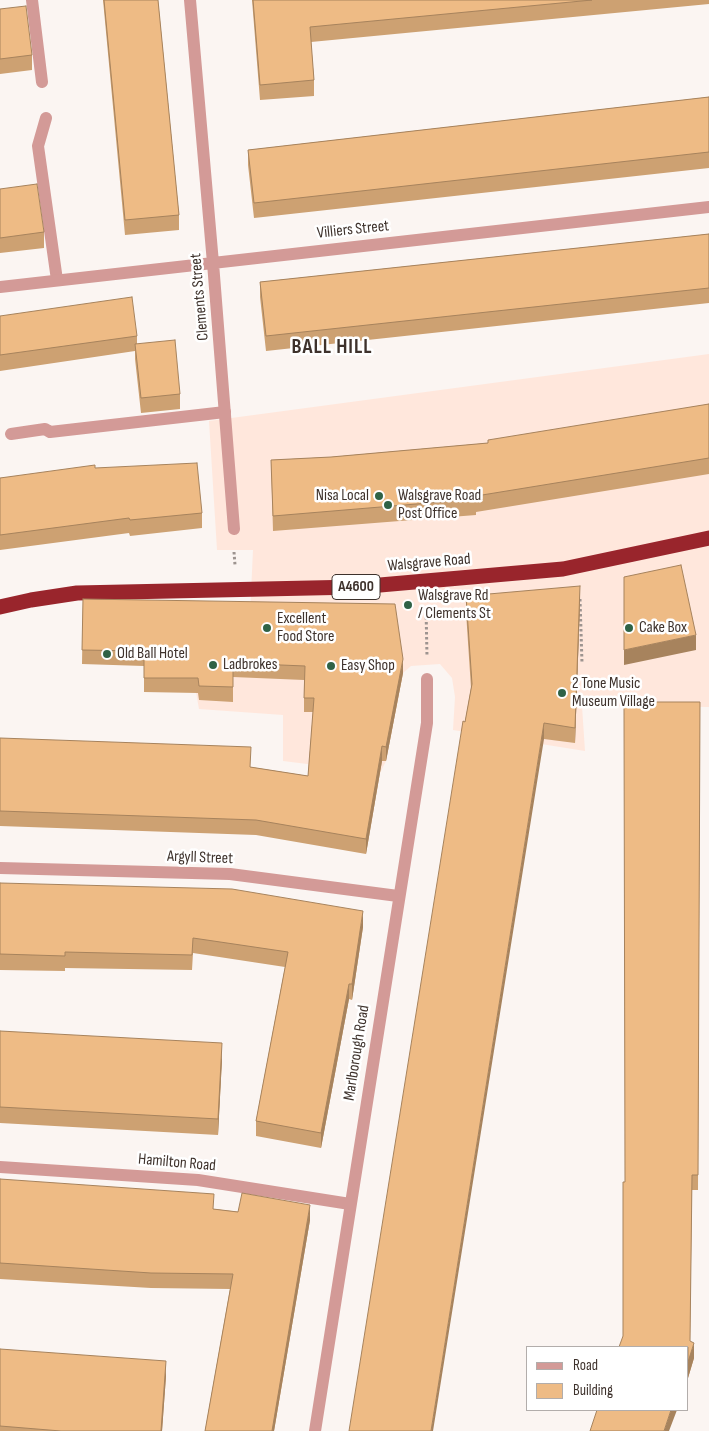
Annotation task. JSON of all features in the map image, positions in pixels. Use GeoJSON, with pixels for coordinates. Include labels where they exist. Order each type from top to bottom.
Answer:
{"type":"FeatureCollection","features":[{"type":"Feature","properties":{"kind":"highway","name":"Walsgrave Road"},"geometry":{"type":"LineString","coordinates":[[0,607],[77,593],[357,587],[577,566],[709,538]]}},
{"type":"Feature","properties":{"kind":"street"},"geometry":{"type":"LineString","coordinates":[[32,0],[42,82]]}},
{"type":"Feature","properties":{"kind":"street","name":"Clements Street"},"geometry":{"type":"LineString","coordinates":[[190,0],[214,262],[234,529]]}},
{"type":"Feature","properties":{"kind":"street"},"geometry":{"type":"LineString","coordinates":[[46,118],[38,146],[57,280]]}},
{"type":"Feature","properties":{"kind":"street","name":"Villiers Street"},"geometry":{"type":"LineString","coordinates":[[0,287],[709,206]]}},
{"type":"Feature","properties":{"kind":"street"},"geometry":{"type":"LineString","coordinates":[[11,434],[45,429],[50,432],[225,412]]}},
{"type":"Feature","properties":{"kind":"street","name":"Marlborough Road"},"geometry":{"type":"LineString","coordinates":[[315,1431],[398,896],[427,723],[428,679]]}},
{"type":"Feature","properties":{"kind":"street","name":"Argyll Street"},"geometry":{"type":"LineString","coordinates":[[0,868],[230,874],[398,896]]}},
{"type":"Feature","properties":{"kind":"street","name":"Hamilton Road"},"geometry":{"type":"LineString","coordinates":[[0,1166],[198,1180],[350,1204]]}},
{"type":"Feature","properties":{"kind":"path"},"geometry":{"type":"LineString","coordinates":[[234,529],[236,591]]}},
{"type":"Feature","properties":{"kind":"path"},"geometry":{"type":"LineString","coordinates":[[577,566],[582,625],[582,663]]}},
{"type":"Feature","properties":{"kind":"path"},"geometry":{"type":"LineString","coordinates":[[428,679],[424,607],[434,606]]}},
{"type":"Feature","properties":{"kind":"shaded area"},"geometry":{"type":"Polygon","coordinates":[[[709,354],[709,707],[582,706],[585,751],[453,730],[455,697],[452,678],[440,664],[411,666],[403,673],[386,761],[380,773],[283,761],[283,715],[199,709],[189,653],[250,614],[253,550],[217,550],[209,421],[709,354]]]}},
{"type":"Feature","properties":{"kind":"building"},"geometry":{"type":"Polygon","coordinates":[[[104,0],[158,0],[179,215],[125,220],[104,0]]]}},
{"type":"Feature","properties":{"kind":"building"},"geometry":{"type":"Polygon","coordinates":[[[253,0],[592,0],[310,27],[314,80],[260,85],[253,0]]]}},
{"type":"Feature","properties":{"kind":"building"},"geometry":{"type":"Polygon","coordinates":[[[26,6],[32,55],[0,59],[0,9],[26,6]]]}},
{"type":"Feature","properties":{"kind":"building"},"geometry":{"type":"Polygon","coordinates":[[[709,97],[709,152],[254,203],[248,150],[709,97]]]}},
{"type":"Feature","properties":{"kind":"building"},"geometry":{"type":"Polygon","coordinates":[[[37,184],[44,232],[0,238],[0,189],[37,184]]]}},
{"type":"Feature","properties":{"kind":"building"},"geometry":{"type":"Polygon","coordinates":[[[709,234],[709,288],[266,336],[260,282],[709,234]]]}},
{"type":"Feature","properties":{"kind":"building"},"geometry":{"type":"Polygon","coordinates":[[[132,297],[137,336],[0,355],[0,316],[132,297]]]}},
{"type":"Feature","properties":{"kind":"building"},"geometry":{"type":"Polygon","coordinates":[[[175,340],[180,394],[141,398],[135,344],[175,340]]]}},
{"type":"Feature","properties":{"kind":"building"},"geometry":{"type":"Polygon","coordinates":[[[709,404],[709,458],[476,496],[476,499],[273,516],[271,460],[331,457],[488,443],[488,440],[709,404]]]}},
{"type":"Feature","properties":{"kind":"building"},"geometry":{"type":"Polygon","coordinates":[[[197,463],[202,513],[130,520],[129,518],[0,535],[0,478],[95,465],[95,468],[197,463]]]}},
{"type":"Feature","properties":{"kind":"building"},"geometry":{"type":"Polygon","coordinates":[[[681,565],[696,635],[624,650],[624,577],[681,565]]]}},
{"type":"Feature","properties":{"kind":"building"},"geometry":{"type":"Polygon","coordinates":[[[580,586],[575,728],[544,723],[431,1431],[349,1431],[463,721],[465,722],[472,684],[466,596],[580,586]]]}},
{"type":"Feature","properties":{"kind":"building"},"geometry":{"type":"Polygon","coordinates":[[[83,599],[395,604],[403,659],[386,747],[382,746],[366,839],[256,820],[0,811],[0,738],[251,747],[250,767],[308,776],[314,698],[304,698],[305,666],[233,663],[233,687],[199,686],[198,678],[144,678],[144,651],[82,650],[83,599]]]}},
{"type":"Feature","properties":{"kind":"building"},"geometry":{"type":"Polygon","coordinates":[[[624,702],[700,702],[698,1175],[692,1175],[690,1341],[694,1343],[689,1359],[689,1346],[619,1346],[623,1336],[623,1182],[625,1182],[624,702]]]}},
{"type":"Feature","properties":{"kind":"building"},"geometry":{"type":"Polygon","coordinates":[[[0,883],[232,889],[363,911],[352,984],[349,984],[321,1133],[256,1121],[288,952],[193,938],[192,955],[65,952],[65,956],[0,954],[0,883]]]}},
{"type":"Feature","properties":{"kind":"building"},"geometry":{"type":"Polygon","coordinates":[[[0,1031],[222,1043],[218,1119],[0,1107],[0,1031]]]}},
{"type":"Feature","properties":{"kind":"building"},"geometry":{"type":"Polygon","coordinates":[[[0,1179],[214,1194],[213,1209],[238,1212],[242,1193],[310,1205],[272,1431],[205,1431],[233,1274],[151,1273],[0,1263],[0,1179]]]}},
{"type":"Feature","properties":{"kind":"building"},"geometry":{"type":"Polygon","coordinates":[[[0,1349],[166,1361],[161,1431],[61,1431],[0,1426],[0,1349]]]}},
{"type":"Feature","properties":{"kind":"building"},"geometry":{"type":"Polygon","coordinates":[[[597,1411],[671,1411],[664,1431],[590,1431],[597,1411]]]}},
{"type":"Feature","properties":{"kind":"place","name":"Nisa Local"},"geometry":{"type":"Point","coordinates":[379,496]}},
{"type":"Feature","properties":{"kind":"place","name":"Walsgrave Road Post Office"},"geometry":{"type":"Point","coordinates":[388,505]}},
{"type":"Feature","properties":{"kind":"place","name":"Walsgrave Rd / Clements St"},"geometry":{"type":"Point","coordinates":[408,605]}},
{"type":"Feature","properties":{"kind":"place","name":"Excellent Food Store"},"geometry":{"type":"Point","coordinates":[267,628]}},
{"type":"Feature","properties":{"kind":"place","name":"Cake Box"},"geometry":{"type":"Point","coordinates":[629,628]}},
{"type":"Feature","properties":{"kind":"place","name":"Old Ball Hotel"},"geometry":{"type":"Point","coordinates":[107,654]}},
{"type":"Feature","properties":{"kind":"place","name":"Ladbrokes"},"geometry":{"type":"Point","coordinates":[213,665]}},
{"type":"Feature","properties":{"kind":"place","name":"Easy Shop"},"geometry":{"type":"Point","coordinates":[331,666]}},
{"type":"Feature","properties":{"kind":"place","name":"2 Tone Music Museum Village"},"geometry":{"type":"Point","coordinates":[562,693]}},
{"type":"Feature","properties":{"kind":"district","name":"BALL HILL"},"geometry":{"type":"Point","coordinates":[332,348]}}]}
